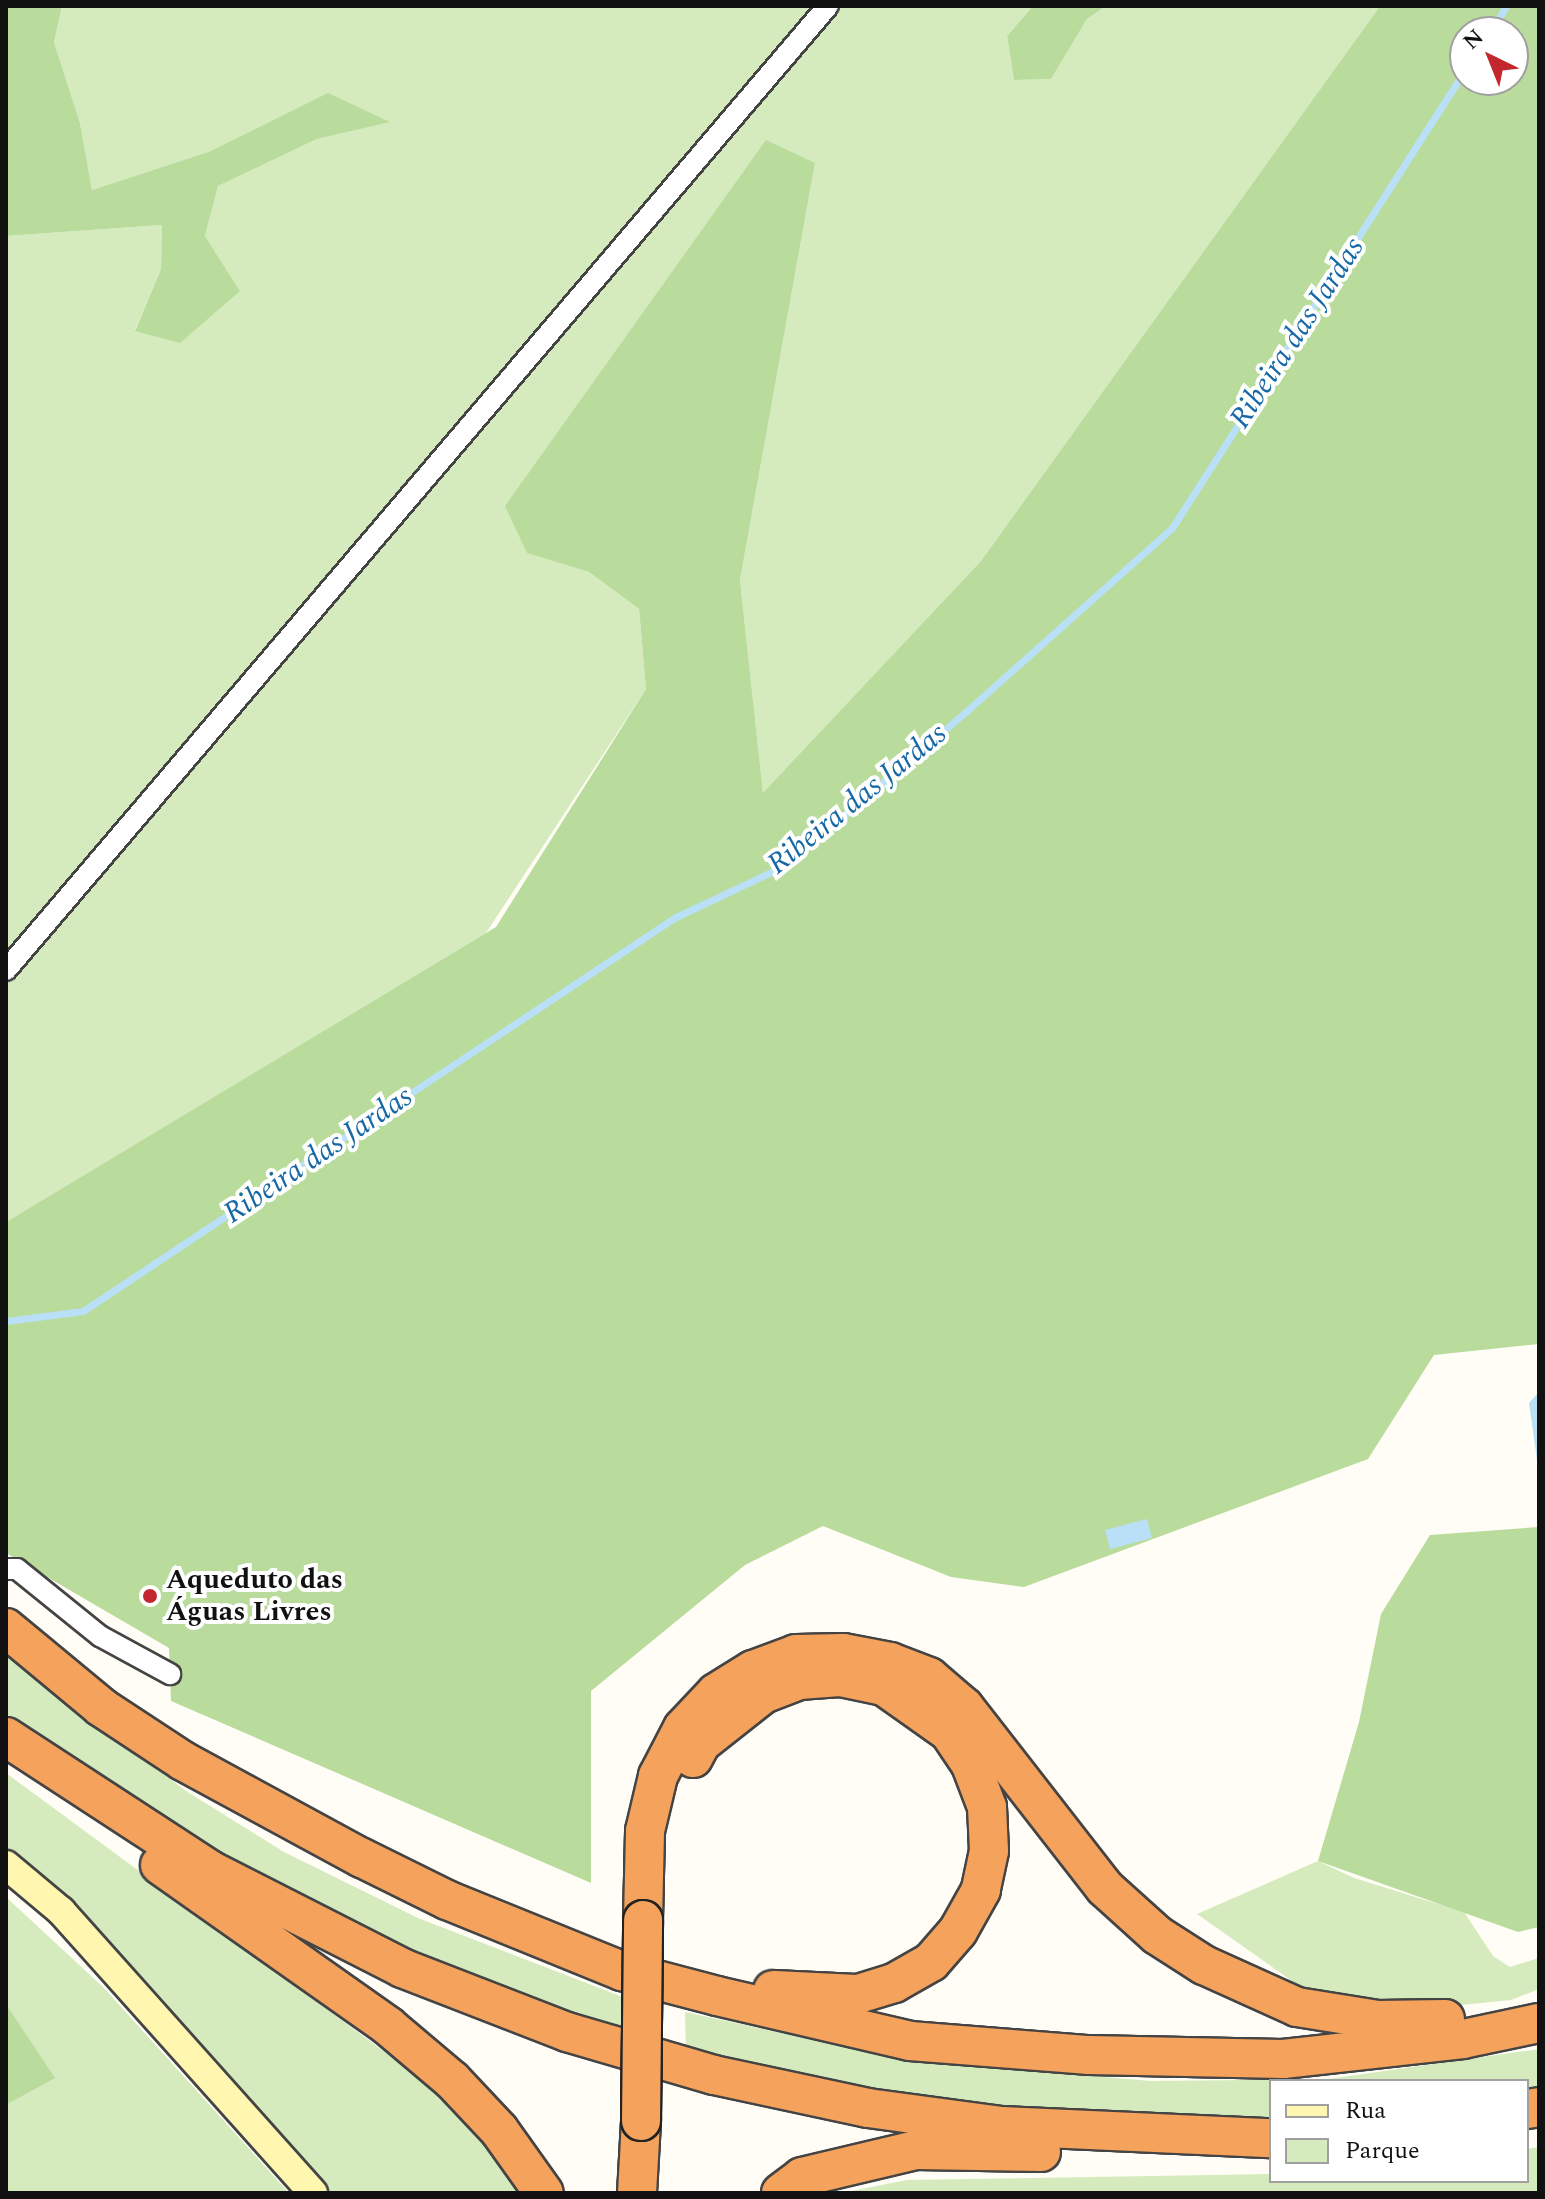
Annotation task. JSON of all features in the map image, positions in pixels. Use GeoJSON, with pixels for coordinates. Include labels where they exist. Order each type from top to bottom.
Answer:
{"type":"FeatureCollection","features":[{"type":"Feature","properties":{"kind":"highway"},"geometry":{"type":"LineString","coordinates":[[6,1628],[101,1707],[183,1761],[433,1893],[622,1971],[717,1996],[940,2043],[1089,2055],[1283,2059],[1463,2039],[1539,2023]]}},
{"type":"Feature","properties":{"kind":"highway"},"geometry":{"type":"LineString","coordinates":[[660,2193],[650,2123],[653,1922],[645,1831],[658,1776],[683,1728],[716,1693],[753,1670],[796,1654],[843,1653],[890,1662],[929,1677],[964,1707],[1105,1888],[1157,1935],[1204,1965],[1297,2007],[1378,2020],[1477,2019],[1539,2006]]}},
{"type":"Feature","properties":{"kind":"highway"},"geometry":{"type":"LineString","coordinates":[[559,1944],[791,1993],[858,1994],[894,1983],[931,1962],[958,1931],[981,1890],[989,1851],[987,1807],[971,1765],[949,1732],[884,1686],[840,1677],[799,1680],[763,1694],[701,1743],[684,1775],[653,1922]]}},
{"type":"Feature","properties":{"kind":"highway"},"geometry":{"type":"LineString","coordinates":[[6,1737],[210,1870],[402,1968],[567,2032],[714,2075],[868,2108],[1002,2126],[1269,2138]]}},
{"type":"Feature","properties":{"kind":"highway"},"geometry":{"type":"LineString","coordinates":[[6,1752],[388,2026],[489,2120],[544,2193]]}},
{"type":"Feature","properties":{"kind":"highway"},"geometry":{"type":"LineString","coordinates":[[637,2193],[650,2123]]}},
{"type":"Feature","properties":{"kind":"highway"},"geometry":{"type":"LineString","coordinates":[[781,2193],[802,2177],[916,2150],[1164,2154],[1229,2149],[1269,2139]]}},
{"type":"Feature","properties":{"kind":"main road"},"geometry":{"type":"LineString","coordinates":[[6,1865],[61,1911],[313,2193]]}},
{"type":"Feature","properties":{"kind":"street"},"geometry":{"type":"LineString","coordinates":[[6,970],[828,6]]}},
{"type":"Feature","properties":{"kind":"street"},"geometry":{"type":"LineString","coordinates":[[6,1569],[17,1569],[100,1636],[170,1674]]}},
{"type":"Feature","properties":{"kind":"green space"},"geometry":{"type":"Polygon","coordinates":[[[6,6],[62,6],[54,42],[80,123],[92,190],[211,151],[328,93],[390,122],[317,139],[218,186],[205,236],[240,291],[180,343],[135,331],[161,269],[162,225],[6,236],[6,6]]]}},
{"type":"Feature","properties":{"kind":"green space"},"geometry":{"type":"Polygon","coordinates":[[[62,6],[1033,6],[1007,36],[1014,80],[1051,79],[1087,19],[1106,6],[1380,6],[981,561],[763,794],[740,580],[815,163],[528,553],[589,572],[639,609],[646,689],[486,933],[6,1222],[6,236],[162,225],[161,269],[135,330],[240,291],[205,236],[218,186],[317,139],[388,122],[211,151],[92,190],[80,123],[54,42],[62,6]]]}},
{"type":"Feature","properties":{"kind":"green space"},"geometry":{"type":"Polygon","coordinates":[[[1033,6],[1106,6],[1087,19],[1051,79],[1014,80],[1007,36],[1033,6]]]}},
{"type":"Feature","properties":{"kind":"green space"},"geometry":{"type":"Polygon","coordinates":[[[1380,6],[1539,6],[1539,1344],[1434,1355],[1368,1459],[1024,1587],[951,1577],[823,1526],[745,1565],[591,1691],[591,1883],[171,1701],[169,1648],[6,1553],[6,1222],[496,927],[646,689],[639,609],[589,572],[527,553],[505,506],[766,140],[815,163],[740,580],[763,793],[981,561],[1380,6]]]}},
{"type":"Feature","properties":{"kind":"green space"},"geometry":{"type":"Polygon","coordinates":[[[1539,1527],[1539,1927],[1518,1932],[1318,1861],[1359,1722],[1381,1614],[1430,1535],[1539,1527]]]}},
{"type":"Feature","properties":{"kind":"green space"},"geometry":{"type":"Polygon","coordinates":[[[6,1655],[186,1791],[284,1852],[418,1918],[628,1999],[626,2039],[287,1901],[34,1740],[6,1715],[6,1655]]]}},
{"type":"Feature","properties":{"kind":"green space"},"geometry":{"type":"Polygon","coordinates":[[[6,1773],[439,2092],[517,2176],[526,2193],[331,2193],[76,1915],[6,1854],[6,1773]]]}},
{"type":"Feature","properties":{"kind":"green space"},"geometry":{"type":"Polygon","coordinates":[[[1318,1861],[1354,1878],[1464,1912],[1493,1956],[1510,1967],[1539,1958],[1539,1989],[1511,2000],[1401,2011],[1347,2004],[1302,1988],[1197,1914],[1318,1861]]]}},
{"type":"Feature","properties":{"kind":"green space"},"geometry":{"type":"Polygon","coordinates":[[[6,1897],[103,1987],[289,2193],[6,2193],[6,2105],[54,2078],[6,2004],[6,1897]]]}},
{"type":"Feature","properties":{"kind":"green space"},"geometry":{"type":"Polygon","coordinates":[[[6,2004],[55,2078],[6,2105],[6,2004]]]}},
{"type":"Feature","properties":{"kind":"green space"},"geometry":{"type":"Polygon","coordinates":[[[685,2012],[906,2060],[1151,2081],[1269,2080],[1269,2124],[1006,2117],[686,2059],[685,2012]]]}},
{"type":"Feature","properties":{"kind":"green space"},"geometry":{"type":"Polygon","coordinates":[[[1539,2049],[1539,2093],[1529,2095],[1529,2079],[1328,2079],[1539,2049]]]}},
{"type":"Feature","properties":{"kind":"green space"},"geometry":{"type":"Polygon","coordinates":[[[1539,2147],[1539,2193],[841,2193],[907,2180],[1269,2174],[1269,2183],[1529,2183],[1529,2149],[1539,2147]]]}},
{"type":"Feature","properties":{"kind":"water"},"geometry":{"type":"Polygon","coordinates":[[[1539,1392],[1539,1474],[1529,1403],[1539,1392]]]}},
{"type":"Feature","properties":{"kind":"water"},"geometry":{"type":"Polygon","coordinates":[[[1147,1519],[1152,1538],[1110,1549],[1105,1530],[1147,1519]]]}},
{"type":"Feature","properties":{"kind":"waterway","name":"Ribeira das Jardas"},"geometry":{"type":"LineString","coordinates":[[1500,16],[1506,6]]}},
{"type":"Feature","properties":{"kind":"waterway","name":"Ribeira das Jardas"},"geometry":{"type":"LineString","coordinates":[[6,1321],[83,1311],[674,918],[784,866],[970,708],[1172,528],[1449,95]]}},
{"type":"Feature","properties":{"kind":"place","name":"Aqueduto das Águas Livres"},"geometry":{"type":"Point","coordinates":[150,1596]}}]}
